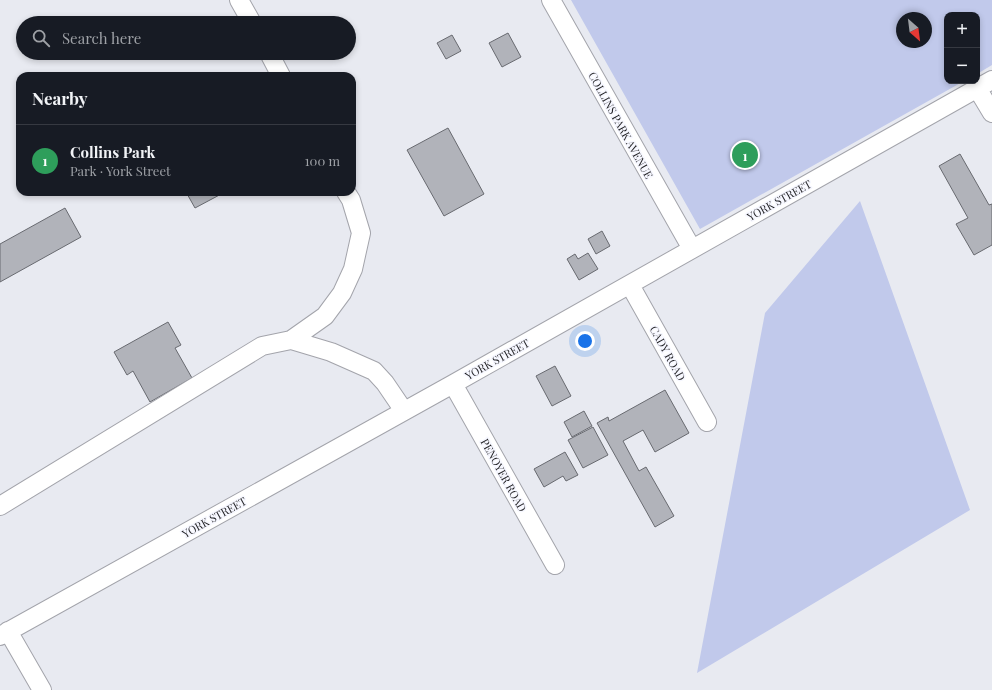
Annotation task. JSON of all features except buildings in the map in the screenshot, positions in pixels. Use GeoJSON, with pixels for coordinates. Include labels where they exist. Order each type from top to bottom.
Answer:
{"type":"FeatureCollection","features":[{"type":"Feature","properties":{"kind":"street"},"geometry":{"type":"LineString","coordinates":[[239,0],[248,16]]}},
{"type":"Feature","properties":{"kind":"street","name":"COLLINS PARK AVENUE"},"geometry":{"type":"LineString","coordinates":[[551,0],[692,249]]}},
{"type":"Feature","properties":{"kind":"street"},"geometry":{"type":"LineString","coordinates":[[273,60],[279,72]]}},
{"type":"Feature","properties":{"kind":"street"},"geometry":{"type":"LineString","coordinates":[[985,84],[992,112]]}},
{"type":"Feature","properties":{"kind":"street","name":"YORK STREET"},"geometry":{"type":"LineString","coordinates":[[4,634],[453,384],[985,84]]}},
{"type":"Feature","properties":{"kind":"street"},"geometry":{"type":"LineString","coordinates":[[0,506],[262,346],[291,340],[325,316],[342,293],[353,269],[361,233],[348,196]]}},
{"type":"Feature","properties":{"kind":"street","name":"CADY ROAD"},"geometry":{"type":"LineString","coordinates":[[630,284],[707,422]]}},
{"type":"Feature","properties":{"kind":"street"},"geometry":{"type":"LineString","coordinates":[[291,340],[331,352],[374,371],[385,383],[404,411]]}},
{"type":"Feature","properties":{"kind":"street","name":"PENOYER ROAD"},"geometry":{"type":"LineString","coordinates":[[453,384],[555,565]]}},
{"type":"Feature","properties":{"kind":"street"},"geometry":{"type":"LineString","coordinates":[[4,634],[42,690]]}},
{"type":"Feature","properties":{"kind":"shaded area"},"geometry":{"type":"Polygon","coordinates":[[[571,0],[992,0],[992,65],[980,72],[980,12],[944,12],[944,84],[959,84],[700,229],[571,0]]]}},
{"type":"Feature","properties":{"kind":"shaded area"},"geometry":{"type":"Polygon","coordinates":[[[860,201],[970,510],[697,673],[765,313],[860,201]]]}},
{"type":"Feature","properties":{"kind":"place","name":"Collins Park"},"geometry":{"type":"Point","coordinates":[745,155]}}]}
